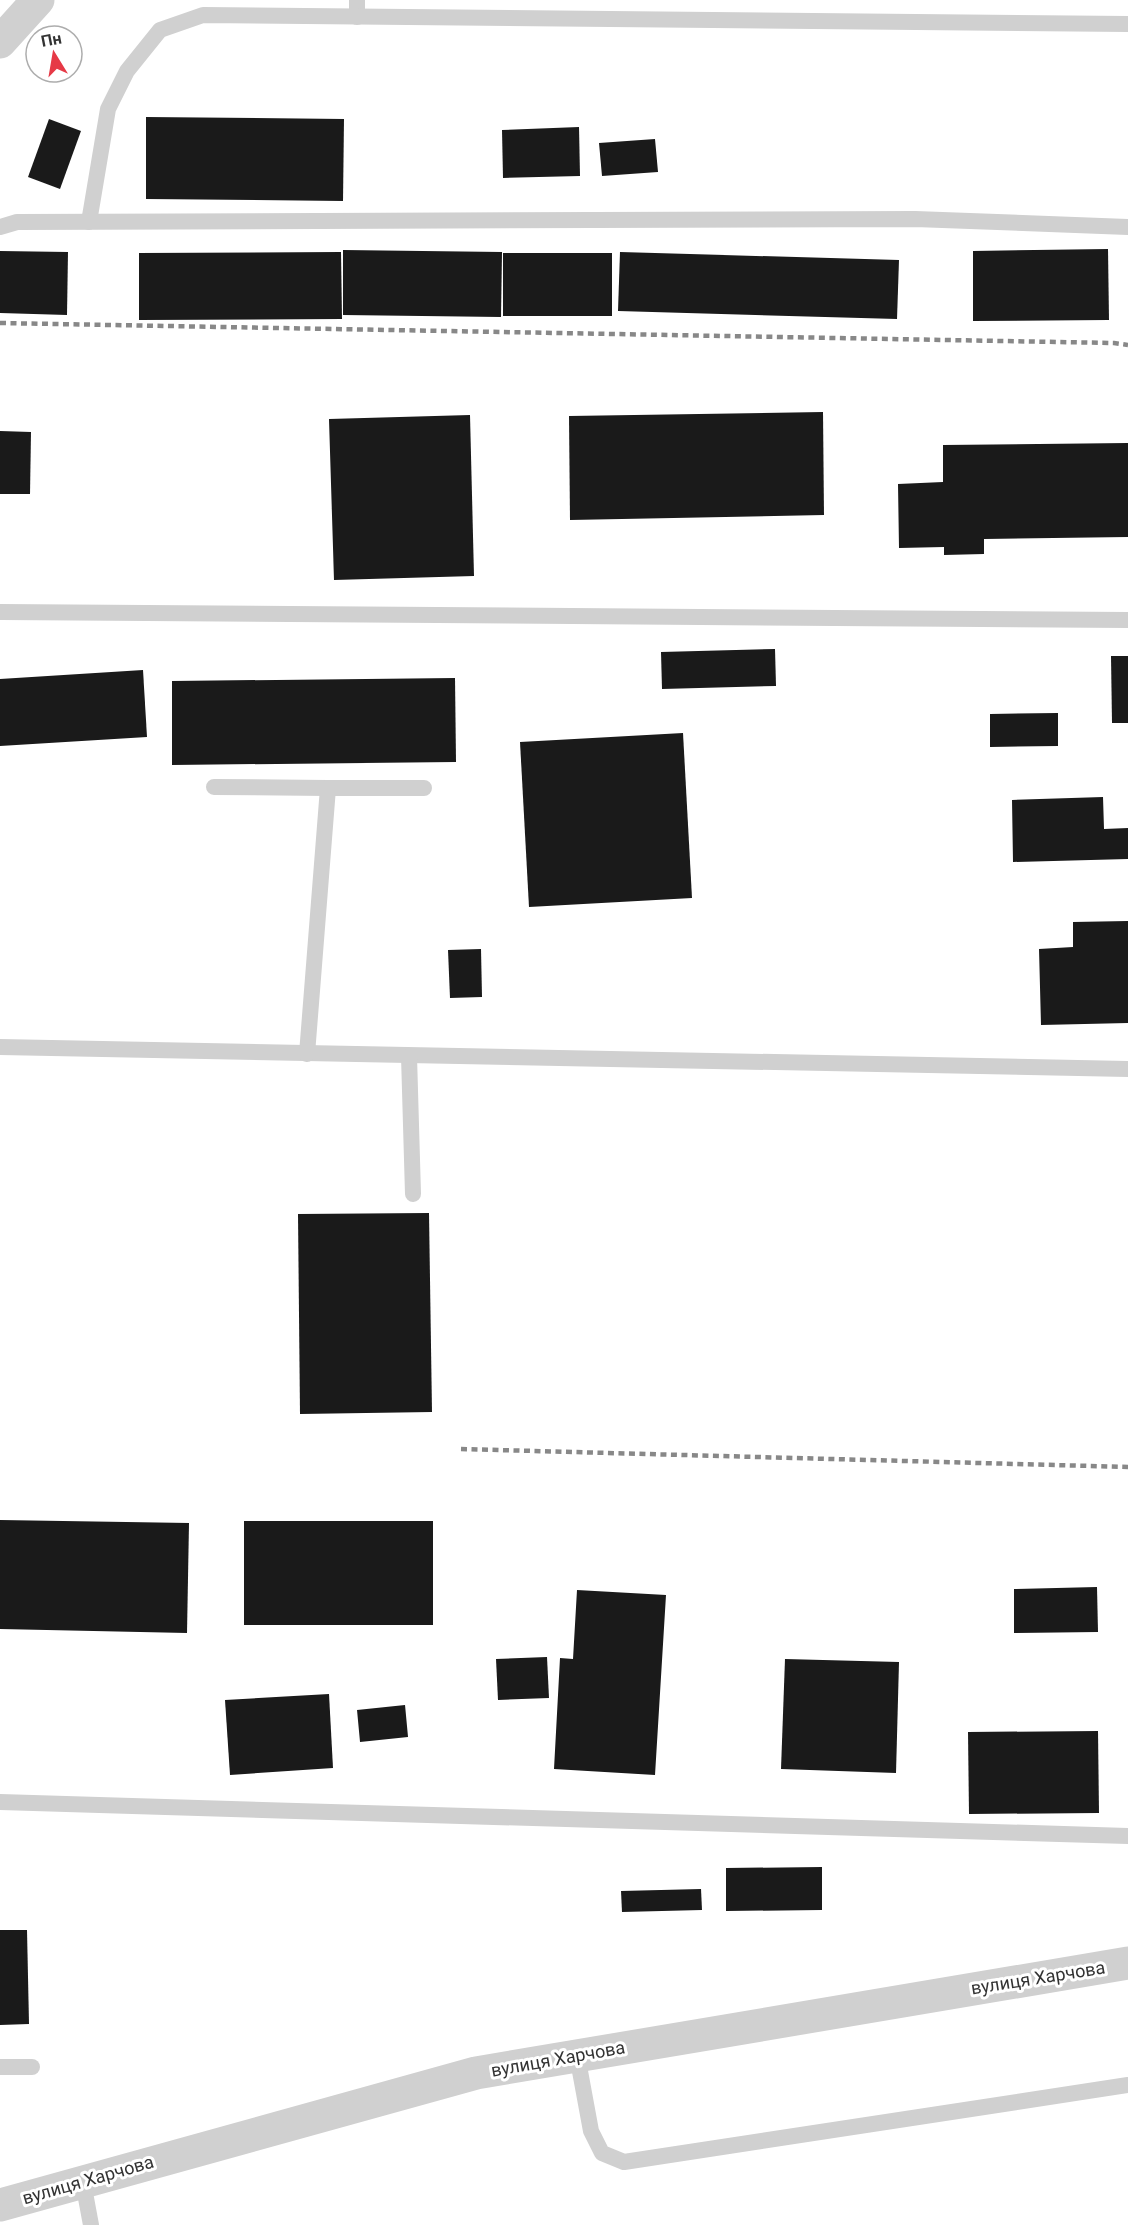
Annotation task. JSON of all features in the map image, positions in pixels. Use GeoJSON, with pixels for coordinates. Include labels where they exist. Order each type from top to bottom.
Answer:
{"type":"FeatureCollection","features":[{"type":"Feature","properties":{"kind":"street"},"geometry":{"type":"LineString","coordinates":[[0,42],[38,0]]}},
{"type":"Feature","properties":{"kind":"street","name":"вулиця Харчова"},"geometry":{"type":"LineString","coordinates":[[0,2205],[476,2073],[1128,1963]]}},
{"type":"Feature","properties":{"kind":"lane"},"geometry":{"type":"LineString","coordinates":[[90,222],[108,109],[127,71],[159,30],[203,15],[357,8],[1128,24]]}},
{"type":"Feature","properties":{"kind":"lane"},"geometry":{"type":"LineString","coordinates":[[0,227],[17,222],[915,219],[1128,228]]}},
{"type":"Feature","properties":{"kind":"lane"},"geometry":{"type":"LineString","coordinates":[[0,612],[1128,620]]}},
{"type":"Feature","properties":{"kind":"lane"},"geometry":{"type":"LineString","coordinates":[[213,787],[424,788]]}},
{"type":"Feature","properties":{"kind":"lane"},"geometry":{"type":"LineString","coordinates":[[307,1054],[328,788]]}},
{"type":"Feature","properties":{"kind":"lane"},"geometry":{"type":"LineString","coordinates":[[0,1047],[1128,1069]]}},
{"type":"Feature","properties":{"kind":"lane"},"geometry":{"type":"LineString","coordinates":[[409,1056],[413,1194]]}},
{"type":"Feature","properties":{"kind":"lane"},"geometry":{"type":"LineString","coordinates":[[0,1802],[1128,1836]]}},
{"type":"Feature","properties":{"kind":"lane"},"geometry":{"type":"LineString","coordinates":[[577,2055],[591,2131],[602,2153],[624,2162],[1128,2085]]}},
{"type":"Feature","properties":{"kind":"lane"},"geometry":{"type":"LineString","coordinates":[[0,2067],[32,2067]]}},
{"type":"Feature","properties":{"kind":"lane"},"geometry":{"type":"LineString","coordinates":[[83,2182],[91,2225]]}},
{"type":"Feature","properties":{"kind":"building"},"geometry":{"type":"Polygon","coordinates":[[[146,117],[344,119],[343,201],[146,199],[146,117]]]}},
{"type":"Feature","properties":{"kind":"building"},"geometry":{"type":"Polygon","coordinates":[[[49,119],[81,131],[60,189],[28,177],[49,119]]]}},
{"type":"Feature","properties":{"kind":"building"},"geometry":{"type":"Polygon","coordinates":[[[579,127],[580,176],[503,178],[502,130],[579,127]]]}},
{"type":"Feature","properties":{"kind":"building"},"geometry":{"type":"Polygon","coordinates":[[[655,139],[658,172],[602,176],[599,143],[655,139]]]}},
{"type":"Feature","properties":{"kind":"building"},"geometry":{"type":"Polygon","coordinates":[[[1108,249],[1109,320],[973,321],[973,251],[1108,249]]]}},
{"type":"Feature","properties":{"kind":"building"},"geometry":{"type":"Polygon","coordinates":[[[343,250],[502,252],[501,317],[343,315],[343,250]]]}},
{"type":"Feature","properties":{"kind":"building"},"geometry":{"type":"Polygon","coordinates":[[[0,251],[68,252],[67,315],[0,313],[0,251]]]}},
{"type":"Feature","properties":{"kind":"building"},"geometry":{"type":"Polygon","coordinates":[[[341,252],[342,319],[139,320],[139,253],[341,252]]]}},
{"type":"Feature","properties":{"kind":"building"},"geometry":{"type":"Polygon","coordinates":[[[620,252],[899,260],[897,319],[618,311],[620,252]]]}},
{"type":"Feature","properties":{"kind":"building"},"geometry":{"type":"Polygon","coordinates":[[[503,253],[612,253],[612,316],[503,316],[503,253]]]}},
{"type":"Feature","properties":{"kind":"building"},"geometry":{"type":"Polygon","coordinates":[[[823,412],[824,515],[570,520],[569,416],[823,412]]]}},
{"type":"Feature","properties":{"kind":"building"},"geometry":{"type":"Polygon","coordinates":[[[470,415],[474,576],[334,580],[329,419],[470,415]]]}},
{"type":"Feature","properties":{"kind":"building"},"geometry":{"type":"Polygon","coordinates":[[[0,431],[31,432],[30,494],[0,494],[0,431]]]}},
{"type":"Feature","properties":{"kind":"building"},"geometry":{"type":"Polygon","coordinates":[[[1128,443],[1128,537],[984,539],[984,554],[944,555],[944,547],[899,548],[898,484],[943,482],[943,445],[1128,443]]]}},
{"type":"Feature","properties":{"kind":"building"},"geometry":{"type":"Polygon","coordinates":[[[775,649],[776,686],[662,689],[661,652],[775,649]]]}},
{"type":"Feature","properties":{"kind":"building"},"geometry":{"type":"Polygon","coordinates":[[[1111,656],[1128,656],[1128,723],[1112,723],[1111,656]]]}},
{"type":"Feature","properties":{"kind":"building"},"geometry":{"type":"Polygon","coordinates":[[[143,670],[147,737],[0,746],[0,679],[143,670]]]}},
{"type":"Feature","properties":{"kind":"building"},"geometry":{"type":"Polygon","coordinates":[[[455,678],[456,762],[172,765],[172,681],[455,678]]]}},
{"type":"Feature","properties":{"kind":"building"},"geometry":{"type":"Polygon","coordinates":[[[1058,713],[1058,746],[990,747],[990,714],[1058,713]]]}},
{"type":"Feature","properties":{"kind":"building"},"geometry":{"type":"Polygon","coordinates":[[[683,733],[692,898],[529,907],[520,742],[683,733]]]}},
{"type":"Feature","properties":{"kind":"building"},"geometry":{"type":"Polygon","coordinates":[[[1103,797],[1104,829],[1128,828],[1128,859],[1013,862],[1012,800],[1103,797]]]}},
{"type":"Feature","properties":{"kind":"building"},"geometry":{"type":"Polygon","coordinates":[[[1128,921],[1128,1023],[1041,1025],[1039,949],[1073,947],[1073,922],[1128,921]]]}},
{"type":"Feature","properties":{"kind":"building"},"geometry":{"type":"Polygon","coordinates":[[[481,949],[482,997],[450,998],[448,950],[481,949]]]}},
{"type":"Feature","properties":{"kind":"building"},"geometry":{"type":"Polygon","coordinates":[[[429,1213],[432,1412],[300,1414],[298,1214],[429,1213]]]}},
{"type":"Feature","properties":{"kind":"building"},"geometry":{"type":"Polygon","coordinates":[[[0,1520],[189,1523],[187,1633],[0,1629],[0,1520]]]}},
{"type":"Feature","properties":{"kind":"building"},"geometry":{"type":"Polygon","coordinates":[[[244,1521],[433,1521],[433,1625],[244,1625],[244,1521]]]}},
{"type":"Feature","properties":{"kind":"building"},"geometry":{"type":"Polygon","coordinates":[[[1097,1587],[1098,1632],[1014,1633],[1014,1589],[1097,1587]]]}},
{"type":"Feature","properties":{"kind":"building"},"geometry":{"type":"Polygon","coordinates":[[[577,1590],[666,1595],[655,1775],[554,1769],[560,1658],[573,1659],[577,1590]]]}},
{"type":"Feature","properties":{"kind":"building"},"geometry":{"type":"Polygon","coordinates":[[[547,1657],[549,1698],[498,1700],[496,1659],[547,1657]]]}},
{"type":"Feature","properties":{"kind":"building"},"geometry":{"type":"Polygon","coordinates":[[[785,1659],[899,1662],[896,1773],[781,1769],[785,1659]]]}},
{"type":"Feature","properties":{"kind":"building"},"geometry":{"type":"Polygon","coordinates":[[[329,1694],[333,1768],[230,1775],[225,1700],[329,1694]]]}},
{"type":"Feature","properties":{"kind":"building"},"geometry":{"type":"Polygon","coordinates":[[[405,1705],[408,1737],[360,1742],[357,1710],[405,1705]]]}},
{"type":"Feature","properties":{"kind":"building"},"geometry":{"type":"Polygon","coordinates":[[[1098,1731],[1099,1813],[969,1814],[968,1732],[1098,1731]]]}},
{"type":"Feature","properties":{"kind":"building"},"geometry":{"type":"Polygon","coordinates":[[[822,1867],[822,1910],[726,1911],[726,1868],[822,1867]]]}},
{"type":"Feature","properties":{"kind":"building"},"geometry":{"type":"Polygon","coordinates":[[[701,1889],[702,1910],[622,1912],[621,1891],[701,1889]]]}},
{"type":"Feature","properties":{"kind":"building"},"geometry":{"type":"Polygon","coordinates":[[[0,1930],[27,1930],[29,2024],[0,2025],[0,1930]]]}},
{"type":"Feature","properties":{"kind":"railway"},"geometry":{"type":"LineString","coordinates":[[0,323],[1128,345]]}},
{"type":"Feature","properties":{"kind":"railway"},"geometry":{"type":"LineString","coordinates":[[461,1449],[1128,1467]]}}]}
